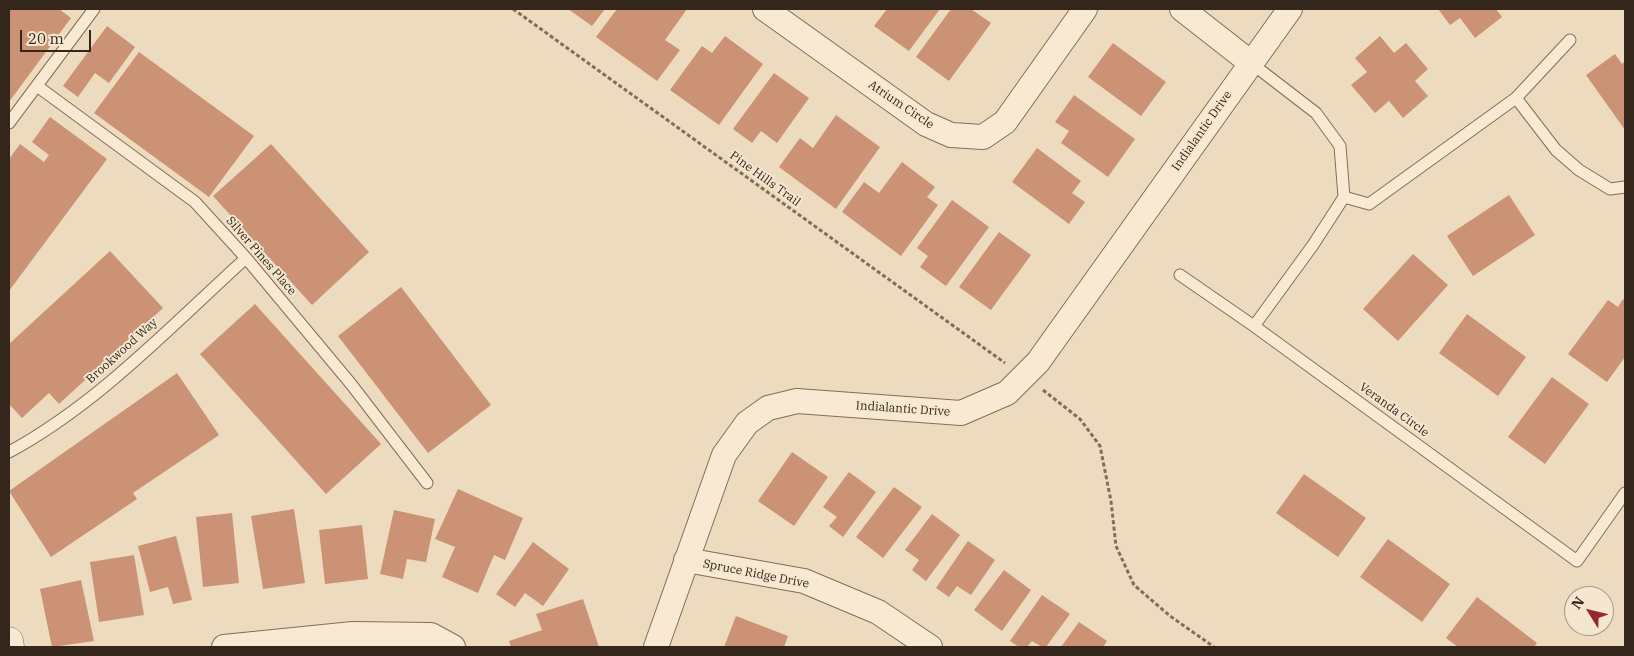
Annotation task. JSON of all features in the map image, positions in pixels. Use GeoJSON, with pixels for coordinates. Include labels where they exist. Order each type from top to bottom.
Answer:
{"type":"FeatureCollection","features":[{"type":"Feature","properties":{"kind":"street","name":"Atrium Circle"},"geometry":{"type":"LineString","coordinates":[[765,9],[926,124],[951,135],[984,137],[1005,122],[1085,9]]}},
{"type":"Feature","properties":{"kind":"street"},"geometry":{"type":"LineString","coordinates":[[1182,9],[1251,63]]}},
{"type":"Feature","properties":{"kind":"street","name":"Indialantic Drive"},"geometry":{"type":"LineString","coordinates":[[656,647],[724,455],[747,423],[768,408],[797,401],[961,413],[1007,393],[1038,362],[1290,9]]}},
{"type":"Feature","properties":{"kind":"street","name":"Spruce Ridge Drive"},"geometry":{"type":"LineString","coordinates":[[686,560],[804,581],[878,612],[930,647]]}},
{"type":"Feature","properties":{"kind":"street"},"geometry":{"type":"LineString","coordinates":[[224,647],[354,634],[431,635],[453,647]]}},
{"type":"Feature","properties":{"kind":"street"},"geometry":{"type":"LineString","coordinates":[[9,641],[10,647]]}},
{"type":"Feature","properties":{"kind":"lane"},"geometry":{"type":"LineString","coordinates":[[9,122],[94,9]]}},
{"type":"Feature","properties":{"kind":"lane"},"geometry":{"type":"LineString","coordinates":[[1344,197],[1369,204],[1516,98],[1570,40]]}},
{"type":"Feature","properties":{"kind":"lane"},"geometry":{"type":"LineString","coordinates":[[1180,275],[1254,326],[1344,197],[1340,146],[1316,113],[1251,63]]}},
{"type":"Feature","properties":{"kind":"lane","name":"Silver Pines Place"},"geometry":{"type":"LineString","coordinates":[[37,86],[195,202],[246,258],[351,384],[427,483]]}},
{"type":"Feature","properties":{"kind":"lane"},"geometry":{"type":"LineString","coordinates":[[1516,98],[1556,150],[1579,170],[1610,189],[1625,187]]}},
{"type":"Feature","properties":{"kind":"lane","name":"Brookwood Way"},"geometry":{"type":"LineString","coordinates":[[9,452],[39,436],[100,390],[246,258]]}},
{"type":"Feature","properties":{"kind":"lane","name":"Veranda Circle"},"geometry":{"type":"LineString","coordinates":[[1254,326],[1577,561],[1625,494]]}},
{"type":"Feature","properties":{"kind":"path","name":"Pine Hills Trail"},"geometry":{"type":"LineString","coordinates":[[513,9],[1006,364]]}},
{"type":"Feature","properties":{"kind":"path"},"geometry":{"type":"LineString","coordinates":[[1038,385],[1080,419],[1100,446],[1111,501],[1116,546],[1134,585],[1170,616],[1214,647]]}},
{"type":"Feature","properties":{"kind":"building"},"geometry":{"type":"Polygon","coordinates":[[[9,9],[59,9],[71,18],[9,102],[9,9]]]}},
{"type":"Feature","properties":{"kind":"building"},"geometry":{"type":"Polygon","coordinates":[[[568,9],[605,9],[592,26],[568,9]]]}},
{"type":"Feature","properties":{"kind":"building"},"geometry":{"type":"Polygon","coordinates":[[[617,9],[687,9],[665,40],[680,50],[657,81],[596,37],[617,9]]]}},
{"type":"Feature","properties":{"kind":"building"},"geometry":{"type":"Polygon","coordinates":[[[887,9],[940,9],[909,51],[874,26],[887,9]]]}},
{"type":"Feature","properties":{"kind":"building"},"geometry":{"type":"Polygon","coordinates":[[[951,9],[971,9],[991,23],[949,81],[916,57],[951,9]]]}},
{"type":"Feature","properties":{"kind":"building"},"geometry":{"type":"Polygon","coordinates":[[[1438,9],[1496,9],[1502,17],[1475,38],[1460,18],[1450,25],[1438,9]]]}},
{"type":"Feature","properties":{"kind":"building"},"geometry":{"type":"Polygon","coordinates":[[[107,26],[135,47],[109,83],[95,73],[78,97],[63,86],[107,26]]]}},
{"type":"Feature","properties":{"kind":"building"},"geometry":{"type":"Polygon","coordinates":[[[725,36],[763,64],[719,125],[670,90],[702,46],[712,53],[725,36]]]}},
{"type":"Feature","properties":{"kind":"building"},"geometry":{"type":"Polygon","coordinates":[[[1380,36],[1394,53],[1406,43],[1428,69],[1415,81],[1428,96],[1403,118],[1389,101],[1375,113],[1351,85],[1367,72],[1355,58],[1380,36]]]}},
{"type":"Feature","properties":{"kind":"building"},"geometry":{"type":"Polygon","coordinates":[[[1113,43],[1166,82],[1141,116],[1088,77],[1113,43]]]}},
{"type":"Feature","properties":{"kind":"building"},"geometry":{"type":"Polygon","coordinates":[[[139,52],[254,136],[209,197],[94,113],[139,52]]]}},
{"type":"Feature","properties":{"kind":"building"},"geometry":{"type":"Polygon","coordinates":[[[1615,54],[1622,64],[1625,61],[1625,130],[1586,75],[1615,54]]]}},
{"type":"Feature","properties":{"kind":"building"},"geometry":{"type":"Polygon","coordinates":[[[774,73],[809,98],[777,143],[761,131],[752,143],[733,129],[774,73]]]}},
{"type":"Feature","properties":{"kind":"building"},"geometry":{"type":"Polygon","coordinates":[[[1074,95],[1135,139],[1108,177],[1061,143],[1069,131],[1055,122],[1074,95]]]}},
{"type":"Feature","properties":{"kind":"building"},"geometry":{"type":"Polygon","coordinates":[[[836,115],[880,147],[836,209],[779,167],[800,138],[813,148],[836,115]]]}},
{"type":"Feature","properties":{"kind":"building"},"geometry":{"type":"Polygon","coordinates":[[[50,117],[107,159],[9,291],[9,159],[20,144],[44,162],[49,155],[32,142],[50,117]]]}},
{"type":"Feature","properties":{"kind":"building"},"geometry":{"type":"Polygon","coordinates":[[[271,144],[369,252],[312,305],[213,196],[271,144]]]}},
{"type":"Feature","properties":{"kind":"building"},"geometry":{"type":"Polygon","coordinates":[[[1037,148],[1081,181],[1072,193],[1085,202],[1069,224],[1012,182],[1037,148]]]}},
{"type":"Feature","properties":{"kind":"building"},"geometry":{"type":"Polygon","coordinates":[[[902,162],[935,187],[927,197],[938,205],[901,256],[842,212],[864,182],[879,193],[902,162]]]}},
{"type":"Feature","properties":{"kind":"building"},"geometry":{"type":"Polygon","coordinates":[[[1509,195],[1535,235],[1473,276],[1447,236],[1509,195]]]}},
{"type":"Feature","properties":{"kind":"building"},"geometry":{"type":"Polygon","coordinates":[[[952,200],[989,227],[946,286],[920,267],[928,256],[917,248],[952,200]]]}},
{"type":"Feature","properties":{"kind":"building"},"geometry":{"type":"Polygon","coordinates":[[[999,232],[1031,255],[991,310],[959,287],[999,232]]]}},
{"type":"Feature","properties":{"kind":"building"},"geometry":{"type":"Polygon","coordinates":[[[110,251],[163,308],[59,404],[49,393],[22,418],[9,404],[9,344],[110,251]]]}},
{"type":"Feature","properties":{"kind":"building"},"geometry":{"type":"Polygon","coordinates":[[[1413,254],[1448,285],[1398,341],[1363,309],[1413,254]]]}},
{"type":"Feature","properties":{"kind":"building"},"geometry":{"type":"Polygon","coordinates":[[[401,287],[491,405],[428,453],[338,336],[401,287]]]}},
{"type":"Feature","properties":{"kind":"building"},"geometry":{"type":"Polygon","coordinates":[[[1623,299],[1625,301],[1625,357],[1607,382],[1568,354],[1608,300],[1618,307],[1623,299]]]}},
{"type":"Feature","properties":{"kind":"building"},"geometry":{"type":"Polygon","coordinates":[[[255,304],[381,444],[326,494],[200,354],[255,304]]]}},
{"type":"Feature","properties":{"kind":"building"},"geometry":{"type":"Polygon","coordinates":[[[1467,314],[1526,357],[1498,396],[1439,353],[1467,314]]]}},
{"type":"Feature","properties":{"kind":"building"},"geometry":{"type":"Polygon","coordinates":[[[177,373],[219,435],[133,493],[137,499],[51,557],[9,491],[177,373]]]}},
{"type":"Feature","properties":{"kind":"building"},"geometry":{"type":"Polygon","coordinates":[[[1552,377],[1589,404],[1545,464],[1508,437],[1552,377]]]}},
{"type":"Feature","properties":{"kind":"building"},"geometry":{"type":"Polygon","coordinates":[[[792,452],[828,477],[794,526],[758,501],[792,452]]]}},
{"type":"Feature","properties":{"kind":"building"},"geometry":{"type":"Polygon","coordinates":[[[849,472],[876,492],[843,537],[829,526],[837,517],[823,507],[849,472]]]}},
{"type":"Feature","properties":{"kind":"building"},"geometry":{"type":"Polygon","coordinates":[[[1304,474],[1366,518],[1338,557],[1276,513],[1304,474]]]}},
{"type":"Feature","properties":{"kind":"building"},"geometry":{"type":"Polygon","coordinates":[[[894,487],[922,507],[883,558],[856,537],[894,487]]]}},
{"type":"Feature","properties":{"kind":"building"},"geometry":{"type":"Polygon","coordinates":[[[458,489],[523,518],[505,560],[494,555],[478,593],[442,577],[455,547],[435,539],[458,489]]]}},
{"type":"Feature","properties":{"kind":"building"},"geometry":{"type":"Polygon","coordinates":[[[294,509],[305,583],[263,589],[251,516],[294,509]]]}},
{"type":"Feature","properties":{"kind":"building"},"geometry":{"type":"Polygon","coordinates":[[[394,510],[435,519],[426,562],[407,559],[403,579],[380,574],[394,510]]]}},
{"type":"Feature","properties":{"kind":"building"},"geometry":{"type":"Polygon","coordinates":[[[232,513],[239,583],[203,587],[196,517],[232,513]]]}},
{"type":"Feature","properties":{"kind":"building"},"geometry":{"type":"Polygon","coordinates":[[[932,514],[960,535],[926,581],[912,570],[919,560],[905,550],[932,514]]]}},
{"type":"Feature","properties":{"kind":"building"},"geometry":{"type":"Polygon","coordinates":[[[362,525],[368,579],[325,584],[319,530],[362,525]]]}},
{"type":"Feature","properties":{"kind":"building"},"geometry":{"type":"Polygon","coordinates":[[[176,536],[192,600],[173,604],[168,587],[150,592],[138,546],[176,536]]]}},
{"type":"Feature","properties":{"kind":"building"},"geometry":{"type":"Polygon","coordinates":[[[1388,539],[1450,584],[1422,622],[1360,577],[1388,539]]]}},
{"type":"Feature","properties":{"kind":"building"},"geometry":{"type":"Polygon","coordinates":[[[968,541],[995,560],[971,595],[957,586],[949,597],[936,588],[968,541]]]}},
{"type":"Feature","properties":{"kind":"building"},"geometry":{"type":"Polygon","coordinates":[[[533,542],[569,569],[543,606],[525,593],[515,607],[496,594],[533,542]]]}},
{"type":"Feature","properties":{"kind":"building"},"geometry":{"type":"Polygon","coordinates":[[[134,555],[144,615],[99,622],[90,562],[134,555]]]}},
{"type":"Feature","properties":{"kind":"building"},"geometry":{"type":"Polygon","coordinates":[[[1004,570],[1031,590],[1002,631],[974,610],[1004,570]]]}},
{"type":"Feature","properties":{"kind":"building"},"geometry":{"type":"Polygon","coordinates":[[[81,580],[94,641],[52,647],[40,589],[81,580]]]}},
{"type":"Feature","properties":{"kind":"building"},"geometry":{"type":"Polygon","coordinates":[[[1042,595],[1070,614],[1046,647],[1042,647],[1032,641],[1027,647],[1019,647],[1010,641],[1042,595]]]}},
{"type":"Feature","properties":{"kind":"building"},"geometry":{"type":"Polygon","coordinates":[[[1477,597],[1537,643],[1534,647],[1458,647],[1446,638],[1477,597]]]}},
{"type":"Feature","properties":{"kind":"building"},"geometry":{"type":"Polygon","coordinates":[[[583,599],[599,647],[511,647],[509,641],[542,630],[536,614],[583,599]]]}},
{"type":"Feature","properties":{"kind":"building"},"geometry":{"type":"Polygon","coordinates":[[[736,616],[788,636],[784,647],[724,647],[736,616]]]}},
{"type":"Feature","properties":{"kind":"building"},"geometry":{"type":"Polygon","coordinates":[[[1079,622],[1107,641],[1103,647],[1061,647],[1079,622]]]}}]}
